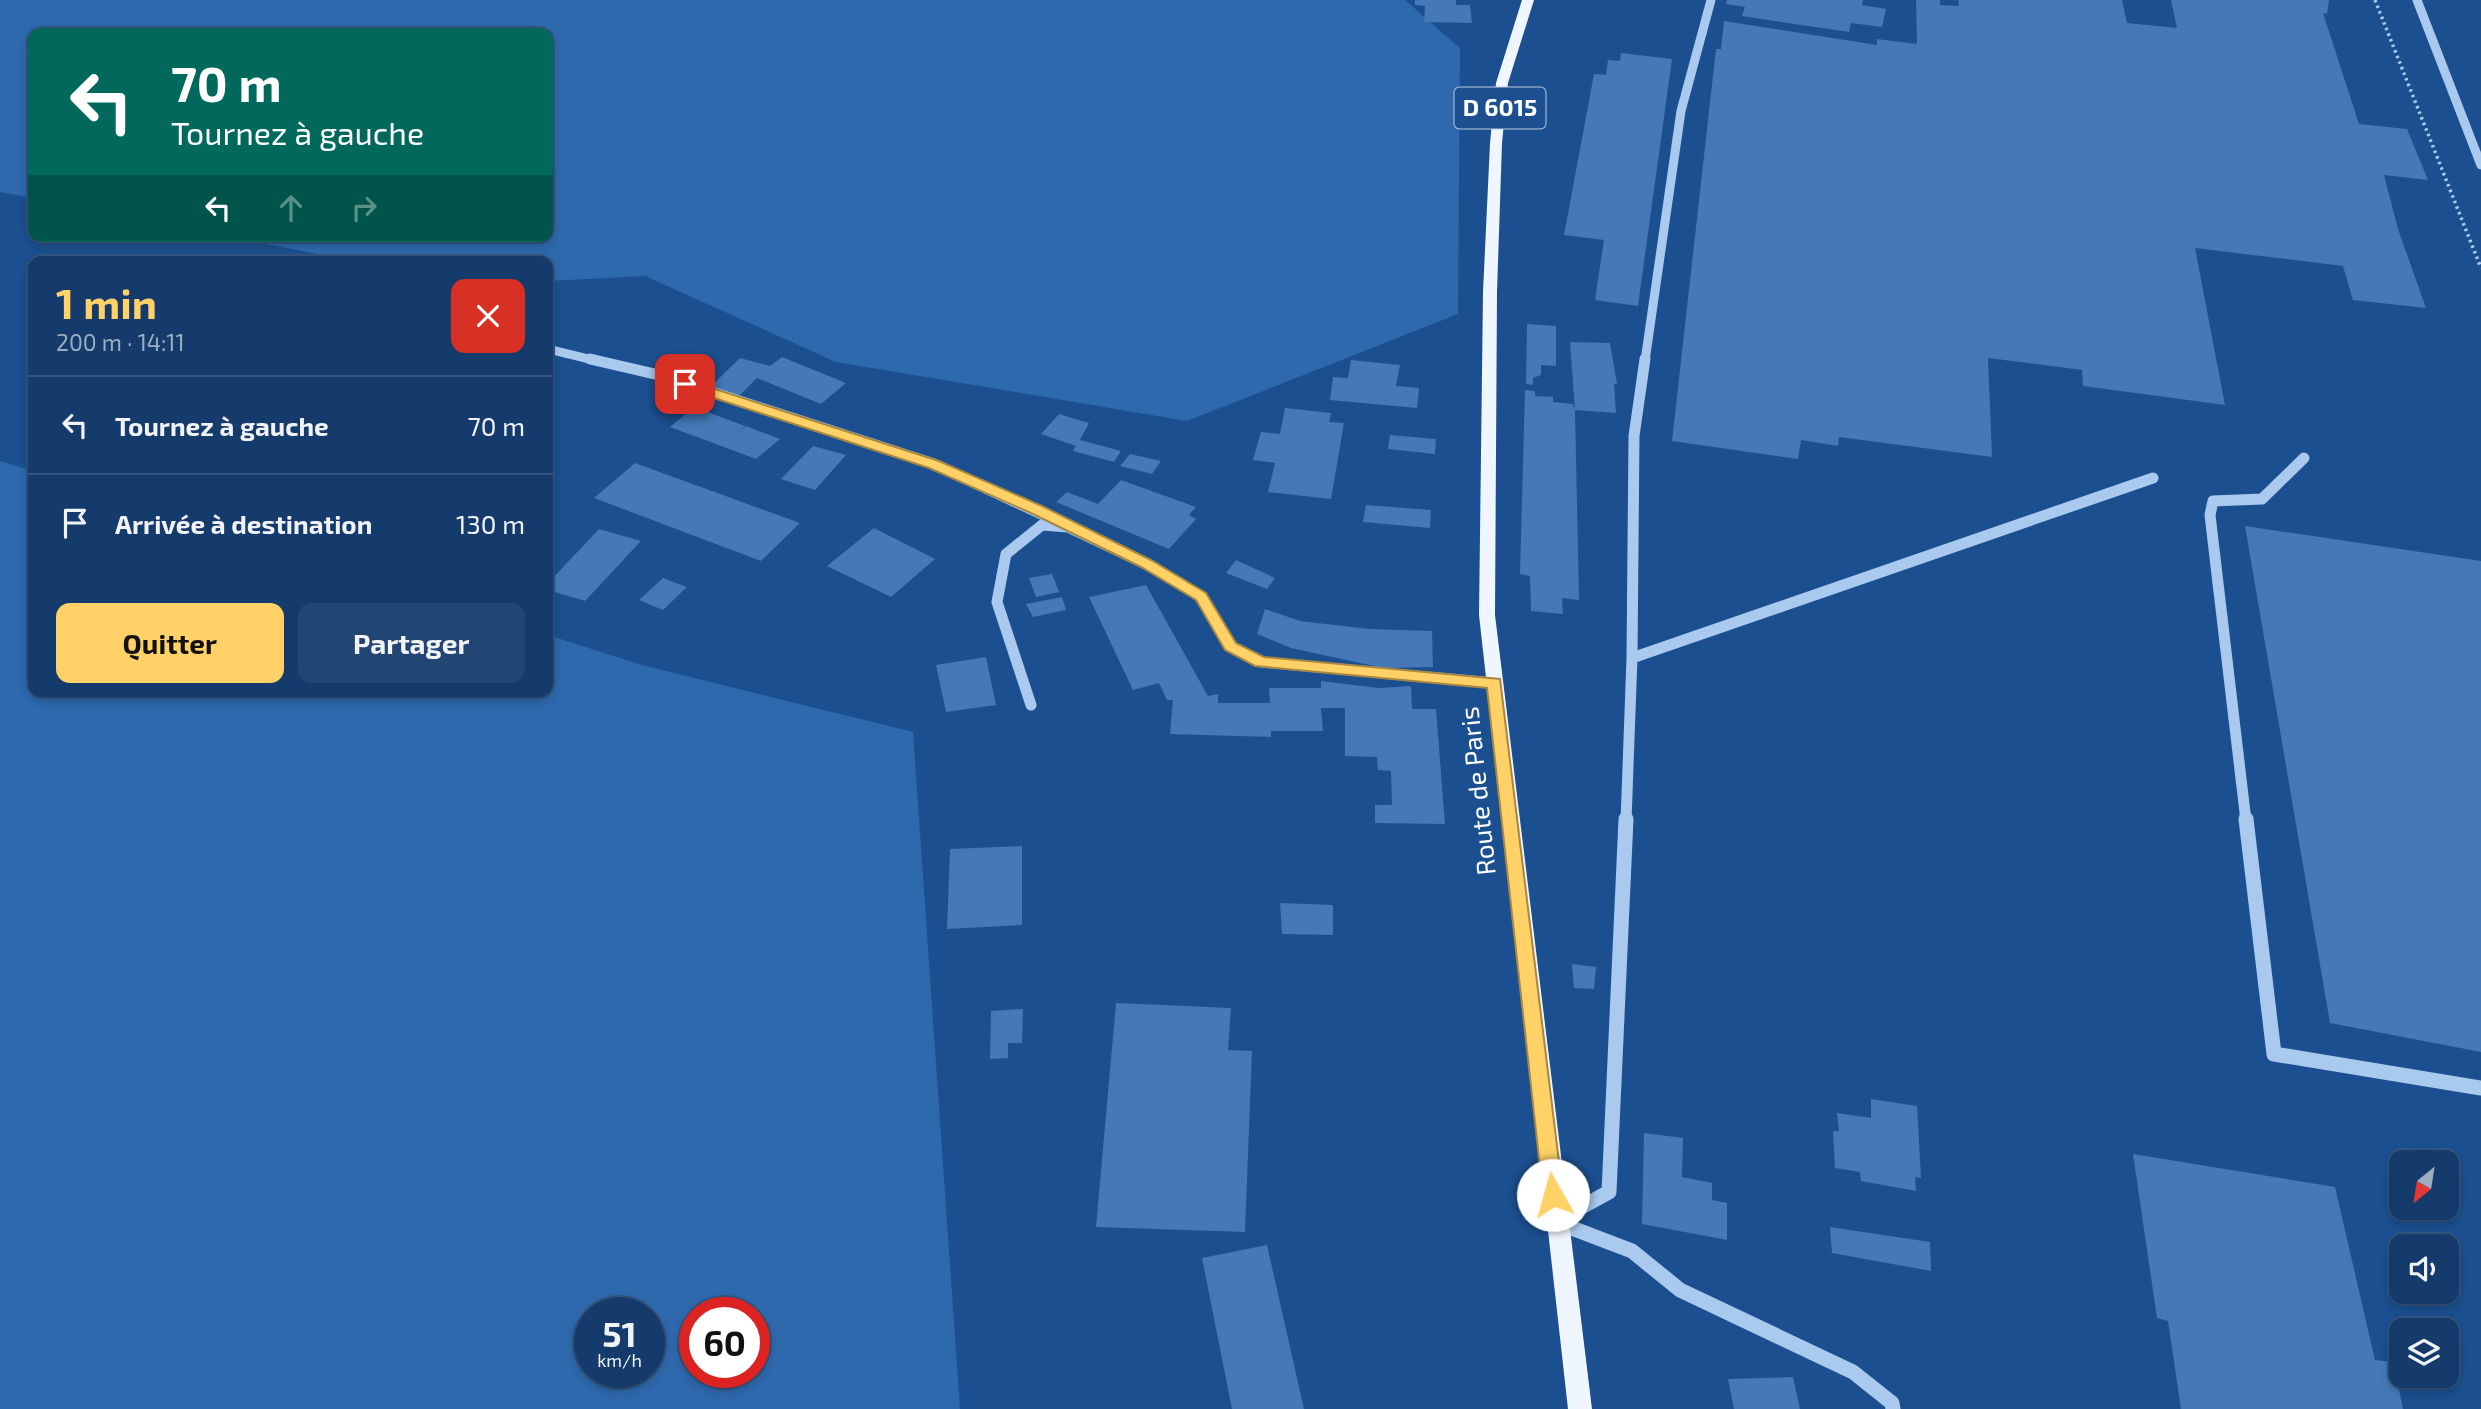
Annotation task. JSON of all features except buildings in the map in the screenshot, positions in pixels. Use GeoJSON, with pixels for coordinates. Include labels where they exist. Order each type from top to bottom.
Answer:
{"type":"FeatureCollection","features":[{"type":"Feature","properties":{"kind":"main road","name":"Route de Paris"},"geometry":{"type":"LineString","coordinates":[[1528,0],[1502,83],[1492,220],[1487,615],[1580,1409]]}},
{"type":"Feature","properties":{"kind":"street"},"geometry":{"type":"LineString","coordinates":[[1556,1222],[1609,1192],[1615,1113],[1632,658],[1634,436],[1681,111],[1711,0]]}},
{"type":"Feature","properties":{"kind":"street"},"geometry":{"type":"LineString","coordinates":[[2417,0],[2481,165]]}},
{"type":"Feature","properties":{"kind":"street"},"geometry":{"type":"LineString","coordinates":[[553,350],[659,375],[934,464],[1146,564],[1201,596],[1231,646],[1261,662],[1494,683]]}},
{"type":"Feature","properties":{"kind":"street"},"geometry":{"type":"LineString","coordinates":[[2304,458],[2262,499],[2213,501],[2210,515],[2274,1054],[2481,1088]]}},
{"type":"Feature","properties":{"kind":"street"},"geometry":{"type":"LineString","coordinates":[[1632,658],[2153,478]]}},
{"type":"Feature","properties":{"kind":"street"},"geometry":{"type":"LineString","coordinates":[[1031,705],[997,602],[1006,554],[1042,525],[1068,527]]}},
{"type":"Feature","properties":{"kind":"street"},"geometry":{"type":"LineString","coordinates":[[1556,1222],[1632,1251],[1680,1290],[1853,1372],[1892,1403],[1893,1409]]}},
{"type":"Feature","properties":{"kind":"path"},"geometry":{"type":"LineString","coordinates":[[2375,0],[2481,268]]}},
{"type":"Feature","properties":{"kind":"shaded area"},"geometry":{"type":"Polygon","coordinates":[[[0,0],[1405,0],[1460,48],[1458,314],[1187,421],[836,362],[645,276],[553,281],[553,256],[327,256],[257,242],[553,242],[553,28],[28,28],[28,197],[0,192],[0,0]]]}},
{"type":"Feature","properties":{"kind":"shaded area"},"geometry":{"type":"Polygon","coordinates":[[[0,461],[28,469],[28,697],[553,697],[553,637],[642,665],[913,732],[960,1409],[0,1409],[0,461]]]}},
{"type":"Feature","properties":{"kind":"route"},"geometry":{"type":"LineString","coordinates":[[685,384],[934,464],[1037,510],[1146,564],[1201,596],[1231,646],[1261,662],[1299,663],[1494,683],[1553,1195]]}}]}
